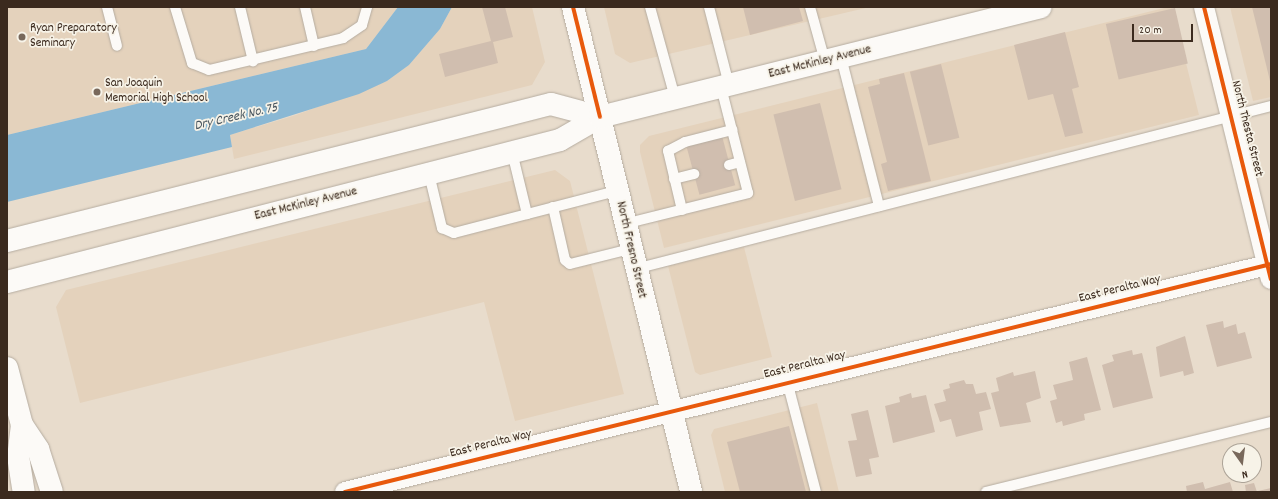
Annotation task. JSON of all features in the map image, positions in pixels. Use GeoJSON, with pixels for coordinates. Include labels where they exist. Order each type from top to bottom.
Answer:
{"type":"FeatureCollection","features":[{"type":"Feature","properties":{"kind":"main road","name":"North Fresno Street"},"geometry":{"type":"LineString","coordinates":[[573,7],[600,117],[632,259],[691,492]]}},
{"type":"Feature","properties":{"kind":"main road","name":"East McKinley Avenue"},"geometry":{"type":"LineString","coordinates":[[7,282],[560,140],[600,117],[1040,7]]}},
{"type":"Feature","properties":{"kind":"main road","name":"East McKinley Avenue"},"geometry":{"type":"LineString","coordinates":[[7,241],[551,104],[600,117]]}},
{"type":"Feature","properties":{"kind":"main road"},"geometry":{"type":"LineString","coordinates":[[7,368],[22,425],[38,449],[52,492]]}},
{"type":"Feature","properties":{"kind":"main road"},"geometry":{"type":"LineString","coordinates":[[22,425],[18,456],[24,492]]}},
{"type":"Feature","properties":{"kind":"street","name":"North Thesta Street"},"geometry":{"type":"LineString","coordinates":[[1204,7],[1233,116],[1270,269]]}},
{"type":"Feature","properties":{"kind":"street","name":"East Peralta Way"},"geometry":{"type":"LineString","coordinates":[[345,492],[787,380],[1270,269]]}},
{"type":"Feature","properties":{"kind":"lane"},"geometry":{"type":"LineString","coordinates":[[106,7],[117,46]]}},
{"type":"Feature","properties":{"kind":"lane"},"geometry":{"type":"LineString","coordinates":[[175,7],[192,63],[209,70],[254,61],[314,46],[356,31],[362,25],[367,7]]}},
{"type":"Feature","properties":{"kind":"lane"},"geometry":{"type":"LineString","coordinates":[[240,7],[254,61]]}},
{"type":"Feature","properties":{"kind":"lane"},"geometry":{"type":"LineString","coordinates":[[304,7],[314,46]]}},
{"type":"Feature","properties":{"kind":"lane"},"geometry":{"type":"LineString","coordinates":[[650,7],[675,98]]}},
{"type":"Feature","properties":{"kind":"lane"},"geometry":{"type":"LineString","coordinates":[[624,224],[748,193],[732,130],[725,86],[709,7]]}},
{"type":"Feature","properties":{"kind":"lane"},"geometry":{"type":"LineString","coordinates":[[810,7],[833,59],[879,206]]}},
{"type":"Feature","properties":{"kind":"lane"},"geometry":{"type":"LineString","coordinates":[[552,207],[565,260],[570,264],[632,259],[879,206],[1271,106]]}},
{"type":"Feature","properties":{"kind":"lane"},"geometry":{"type":"LineString","coordinates":[[682,210],[668,151],[685,142],[732,130]]}},
{"type":"Feature","properties":{"kind":"lane"},"geometry":{"type":"LineString","coordinates":[[512,152],[527,214]]}},
{"type":"Feature","properties":{"kind":"lane"},"geometry":{"type":"LineString","coordinates":[[729,165],[740,162]]}},
{"type":"Feature","properties":{"kind":"lane"},"geometry":{"type":"LineString","coordinates":[[429,174],[442,228],[454,233],[616,190]]}},
{"type":"Feature","properties":{"kind":"lane"},"geometry":{"type":"LineString","coordinates":[[674,179],[694,174]]}},
{"type":"Feature","properties":{"kind":"lane"},"geometry":{"type":"LineString","coordinates":[[787,380],[816,492]]}},
{"type":"Feature","properties":{"kind":"lane"},"geometry":{"type":"LineString","coordinates":[[986,492],[1271,422]]}},
{"type":"Feature","properties":{"kind":"shaded area","name":"San Joaquin Memorial High School"},"geometry":{"type":"Polygon","coordinates":[[[7,7],[398,7],[366,49],[7,135],[7,7]]]}},
{"type":"Feature","properties":{"kind":"shaded area"},"geometry":{"type":"Polygon","coordinates":[[[452,7],[532,7],[545,62],[532,85],[234,159],[230,135],[296,115],[387,81],[409,65],[440,29],[452,7]]]}},
{"type":"Feature","properties":{"kind":"shaded area"},"geometry":{"type":"Polygon","coordinates":[[[604,7],[870,7],[630,63],[615,54],[604,7]]]}},
{"type":"Feature","properties":{"kind":"shaded area"},"geometry":{"type":"Polygon","coordinates":[[[1172,7],[1199,115],[664,248],[640,152],[640,145],[649,136],[1172,7]]]}},
{"type":"Feature","properties":{"kind":"shaded area"},"geometry":{"type":"Polygon","coordinates":[[[1230,7],[1271,7],[1271,97],[1253,101],[1230,7]]]}},
{"type":"Feature","properties":{"kind":"shaded area"},"geometry":{"type":"Polygon","coordinates":[[[555,170],[570,181],[624,394],[515,421],[484,302],[80,403],[56,307],[66,290],[555,170]]]}},
{"type":"Feature","properties":{"kind":"shaded area"},"geometry":{"type":"Polygon","coordinates":[[[744,247],[772,357],[700,375],[695,372],[668,266],[744,247]]]}},
{"type":"Feature","properties":{"kind":"shaded area"},"geometry":{"type":"Polygon","coordinates":[[[817,403],[839,492],[725,492],[711,435],[714,429],[817,403]]]}},
{"type":"Feature","properties":{"kind":"water","name":"Dry Creek No. 75"},"geometry":{"type":"Polygon","coordinates":[[[398,7],[452,7],[440,29],[409,65],[387,81],[359,94],[230,135],[232,147],[7,202],[7,135],[366,49],[398,7]]]}},
{"type":"Feature","properties":{"kind":"building"},"geometry":{"type":"Polygon","coordinates":[[[482,7],[505,7],[513,37],[493,42],[498,63],[445,77],[439,54],[491,41],[482,7]]]}},
{"type":"Feature","properties":{"kind":"building"},"geometry":{"type":"Polygon","coordinates":[[[743,7],[799,7],[803,21],[750,35],[743,7]]]}},
{"type":"Feature","properties":{"kind":"building"},"geometry":{"type":"Polygon","coordinates":[[[1252,7],[1271,7],[1271,81],[1270,81],[1252,7]]]}},
{"type":"Feature","properties":{"kind":"building"},"geometry":{"type":"Polygon","coordinates":[[[1175,8],[1188,64],[1119,80],[1106,24],[1175,8]]]}},
{"type":"Feature","properties":{"kind":"building"},"geometry":{"type":"Polygon","coordinates":[[[1065,32],[1079,87],[1072,89],[1083,133],[1065,137],[1053,94],[1028,100],[1014,45],[1065,32]]]}},
{"type":"Feature","properties":{"kind":"building"},"geometry":{"type":"Polygon","coordinates":[[[941,64],[959,138],[928,145],[910,72],[941,64]]]}},
{"type":"Feature","properties":{"kind":"building"},"geometry":{"type":"Polygon","coordinates":[[[904,73],[931,181],[888,191],[881,164],[887,162],[868,87],[880,84],[879,79],[904,73]]]}},
{"type":"Feature","properties":{"kind":"building"},"geometry":{"type":"Polygon","coordinates":[[[820,103],[842,189],[795,201],[773,115],[820,103]]]}},
{"type":"Feature","properties":{"kind":"building"},"geometry":{"type":"Polygon","coordinates":[[[722,136],[735,185],[699,195],[686,146],[722,136]]]}},
{"type":"Feature","properties":{"kind":"building"},"geometry":{"type":"Polygon","coordinates":[[[1223,321],[1224,328],[1236,324],[1238,334],[1245,332],[1252,358],[1217,367],[1206,325],[1223,321]]]}},
{"type":"Feature","properties":{"kind":"building"},"geometry":{"type":"Polygon","coordinates":[[[1185,336],[1194,373],[1184,376],[1183,371],[1160,377],[1156,347],[1185,336]]]}},
{"type":"Feature","properties":{"kind":"building"},"geometry":{"type":"Polygon","coordinates":[[[1132,350],[1133,355],[1142,353],[1153,398],[1113,408],[1102,365],[1114,361],[1112,355],[1132,350]]]}},
{"type":"Feature","properties":{"kind":"building"},"geometry":{"type":"Polygon","coordinates":[[[1087,357],[1101,410],[1084,414],[1085,420],[1063,426],[1062,421],[1056,423],[1050,401],[1057,399],[1053,385],[1073,380],[1069,362],[1087,357]]]}},
{"type":"Feature","properties":{"kind":"building"},"geometry":{"type":"Polygon","coordinates":[[[1035,371],[1041,398],[1026,403],[1031,422],[1000,427],[991,393],[999,391],[996,378],[1013,372],[1014,376],[1035,371]]]}},
{"type":"Feature","properties":{"kind":"building"},"geometry":{"type":"Polygon","coordinates":[[[964,380],[966,384],[973,384],[976,394],[986,392],[991,409],[979,412],[983,430],[956,437],[951,419],[940,422],[934,404],[946,401],[943,390],[950,388],[949,384],[964,380]]]}},
{"type":"Feature","properties":{"kind":"building"},"geometry":{"type":"Polygon","coordinates":[[[911,393],[912,398],[926,395],[935,432],[893,443],[885,406],[900,402],[899,397],[911,393]]]}},
{"type":"Feature","properties":{"kind":"building"},"geometry":{"type":"Polygon","coordinates":[[[868,410],[879,457],[869,459],[872,474],[856,477],[848,441],[857,440],[851,414],[868,410]]]}},
{"type":"Feature","properties":{"kind":"building"},"geometry":{"type":"Polygon","coordinates":[[[789,426],[806,492],[740,492],[727,442],[789,426]]]}},
{"type":"Feature","properties":{"kind":"building"},"geometry":{"type":"Polygon","coordinates":[[[1203,482],[1205,489],[1230,483],[1233,492],[1187,492],[1186,486],[1203,482]]]}},
{"type":"Feature","properties":{"kind":"building"},"geometry":{"type":"Polygon","coordinates":[[[1254,483],[1257,492],[1246,492],[1245,485],[1254,483]]]}},
{"type":"Feature","properties":{"kind":"building"},"geometry":{"type":"Polygon","coordinates":[[[1271,488],[1271,492],[1258,492],[1258,491],[1271,488]]]}},
{"type":"Feature","properties":{"kind":"cycle path"},"geometry":{"type":"LineString","coordinates":[[573,7],[600,117]]}},
{"type":"Feature","properties":{"kind":"cycle path"},"geometry":{"type":"LineString","coordinates":[[1204,7],[1271,279]]}},
{"type":"Feature","properties":{"kind":"cycle path"},"geometry":{"type":"LineString","coordinates":[[345,492],[1271,264]]}},
{"type":"Feature","properties":{"kind":"place","name":"Ryan Preparatory Seminary"},"geometry":{"type":"Point","coordinates":[22,37]}},
{"type":"Feature","properties":{"kind":"place","name":"San Joaquin Memorial High School"},"geometry":{"type":"Point","coordinates":[97,92]}}]}
